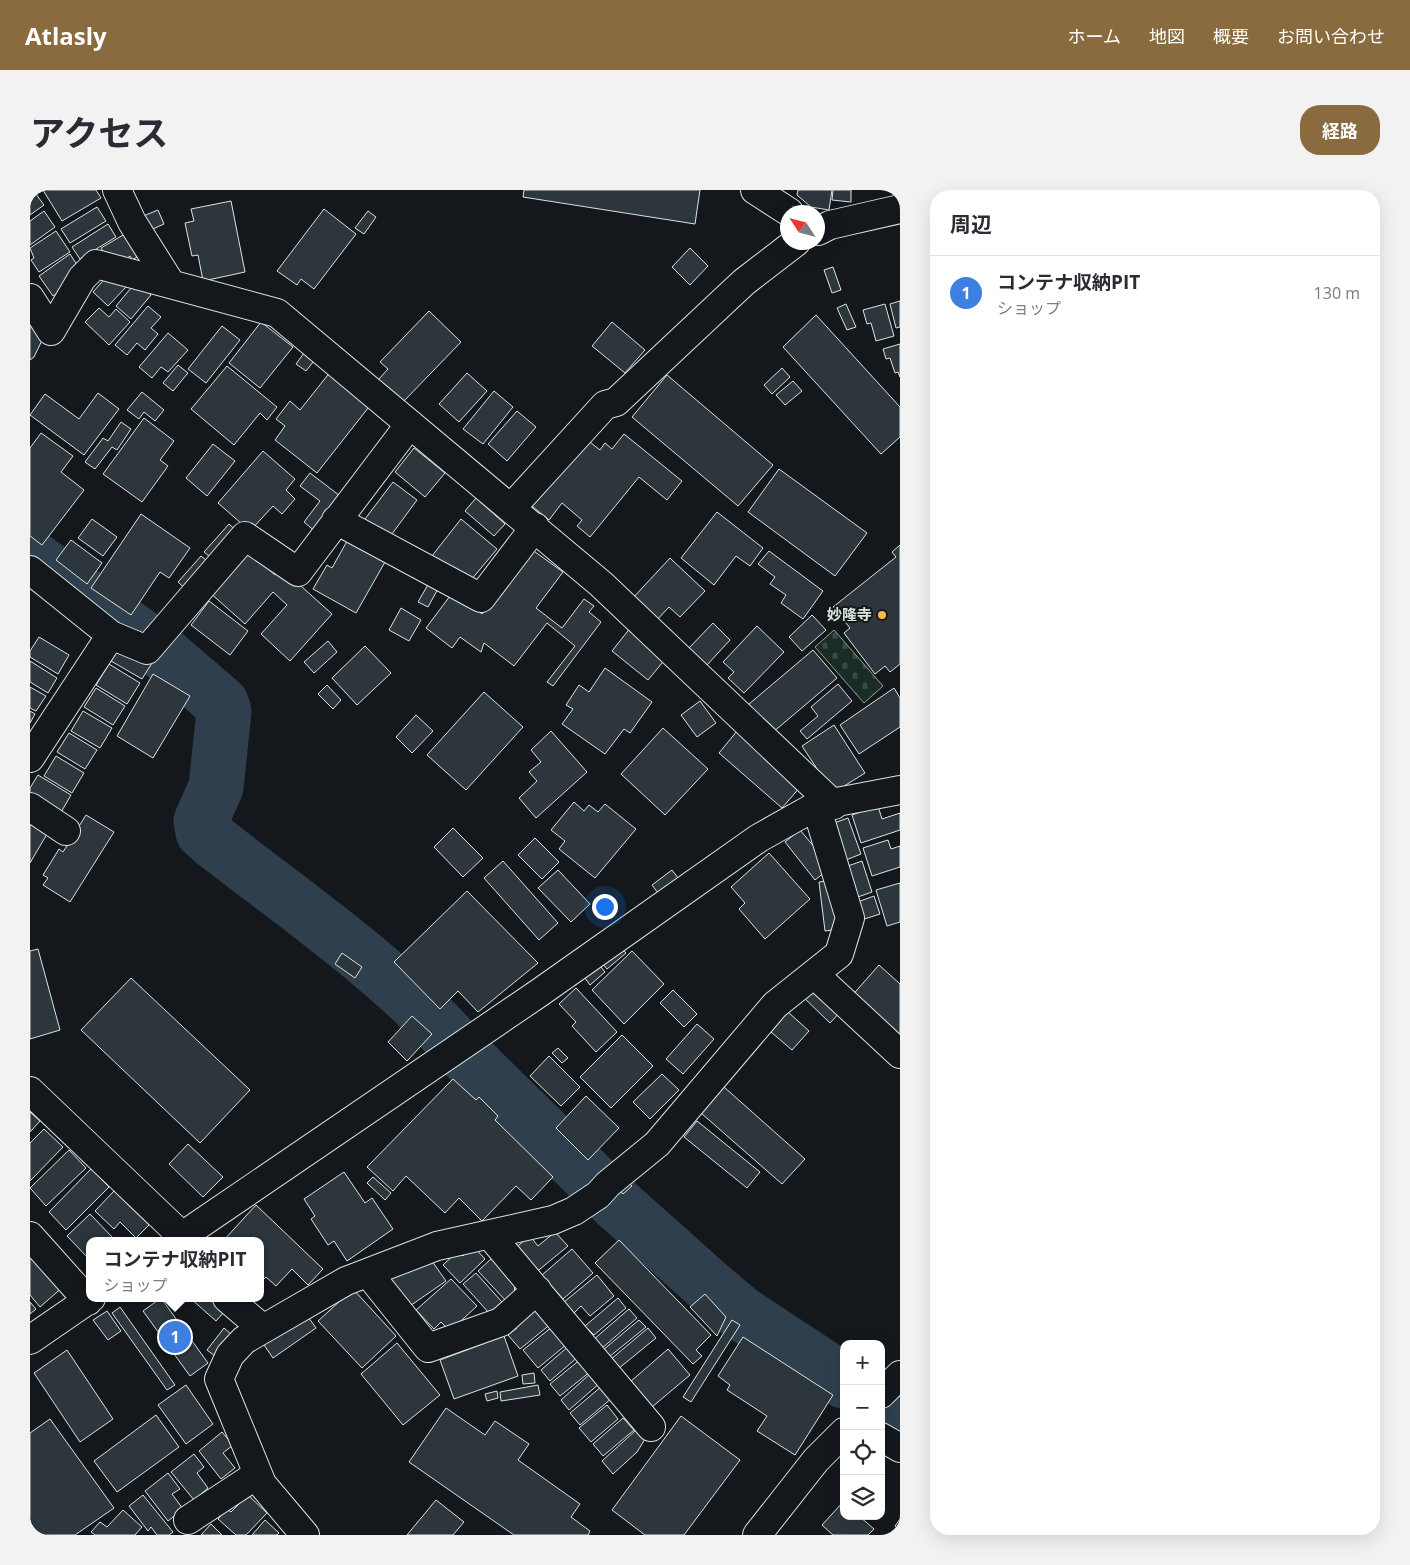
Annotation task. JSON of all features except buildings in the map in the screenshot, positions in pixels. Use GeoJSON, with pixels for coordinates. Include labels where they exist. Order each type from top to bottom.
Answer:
{"type":"FeatureCollection","features":[{"type":"Feature","properties":{"kind":"street"},"geometry":{"type":"LineString","coordinates":[[117,190],[132,222],[171,284]]}},
{"type":"Feature","properties":{"kind":"street"},"geometry":{"type":"LineString","coordinates":[[825,228],[900,209]]}},
{"type":"Feature","properties":{"kind":"street"},"geometry":{"type":"LineString","coordinates":[[512,508],[605,405],[616,402],[744,282],[786,250]]}},
{"type":"Feature","properties":{"kind":"street"},"geometry":{"type":"LineString","coordinates":[[30,298],[51,331],[82,278],[96,264],[277,313],[602,584],[825,806],[850,918],[839,954],[776,1005],[657,1144],[603,1190],[574,1211],[552,1220],[437,1246],[346,1281],[262,1328],[244,1340],[230,1355],[219,1379],[262,1484],[305,1535]]}},
{"type":"Feature","properties":{"kind":"street"},"geometry":{"type":"LineString","coordinates":[[30,570],[112,635],[152,643],[245,536],[298,572],[410,424]]}},
{"type":"Feature","properties":{"kind":"street"},"geometry":{"type":"LineString","coordinates":[[336,520],[481,598],[535,527]]}},
{"type":"Feature","properties":{"kind":"street"},"geometry":{"type":"LineString","coordinates":[[30,758],[112,635]]}},
{"type":"Feature","properties":{"kind":"street"},"geometry":{"type":"LineString","coordinates":[[179,1237],[458,1048],[759,838],[825,806],[900,790]]}},
{"type":"Feature","properties":{"kind":"street"},"geometry":{"type":"LineString","coordinates":[[30,807],[66,831]]}},
{"type":"Feature","properties":{"kind":"street"},"geometry":{"type":"LineString","coordinates":[[814,974],[900,1054]]}},
{"type":"Feature","properties":{"kind":"street"},"geometry":{"type":"LineString","coordinates":[[30,1091],[177,1237]]}},
{"type":"Feature","properties":{"kind":"street"},"geometry":{"type":"LineString","coordinates":[[490,1235],[651,1427]]}},
{"type":"Feature","properties":{"kind":"street"},"geometry":{"type":"LineString","coordinates":[[30,1236],[86,1296]]}},
{"type":"Feature","properties":{"kind":"street"},"geometry":{"type":"LineString","coordinates":[[368,1273],[428,1348],[501,1322],[536,1290]]}},
{"type":"Feature","properties":{"kind":"street"},"geometry":{"type":"LineString","coordinates":[[30,1340],[86,1301]]}},
{"type":"Feature","properties":{"kind":"street"},"geometry":{"type":"LineString","coordinates":[[232,1302],[262,1328]]}},
{"type":"Feature","properties":{"kind":"street"},"geometry":{"type":"LineString","coordinates":[[757,1535],[816,1460],[840,1436]]}},
{"type":"Feature","properties":{"kind":"street"},"geometry":{"type":"LineString","coordinates":[[885,1439],[900,1448]]}},
{"type":"Feature","properties":{"kind":"street"},"geometry":{"type":"LineString","coordinates":[[188,1520],[258,1474]]}},
{"type":"Feature","properties":{"kind":"green space"},"geometry":{"type":"Polygon","coordinates":[[[834,630],[883,686],[864,703],[815,647],[834,630]]]}},
{"type":"Feature","properties":{"kind":"waterway"},"geometry":{"type":"LineString","coordinates":[[30,556],[157,648],[221,703],[224,711],[216,787],[201,821],[203,832],[378,969],[439,1026],[467,1057],[616,1203],[709,1286],[741,1313],[840,1378]]}},
{"type":"Feature","properties":{"kind":"waterway"},"geometry":{"type":"LineString","coordinates":[[885,1407],[900,1417]]}},
{"type":"Feature","properties":{"kind":"place","name":"妙隆寺"},"geometry":{"type":"Point","coordinates":[882,615]}},
{"type":"Feature","properties":{"kind":"place","name":"コンテナ収納PIT"},"geometry":{"type":"Point","coordinates":[175,1337]}}]}
